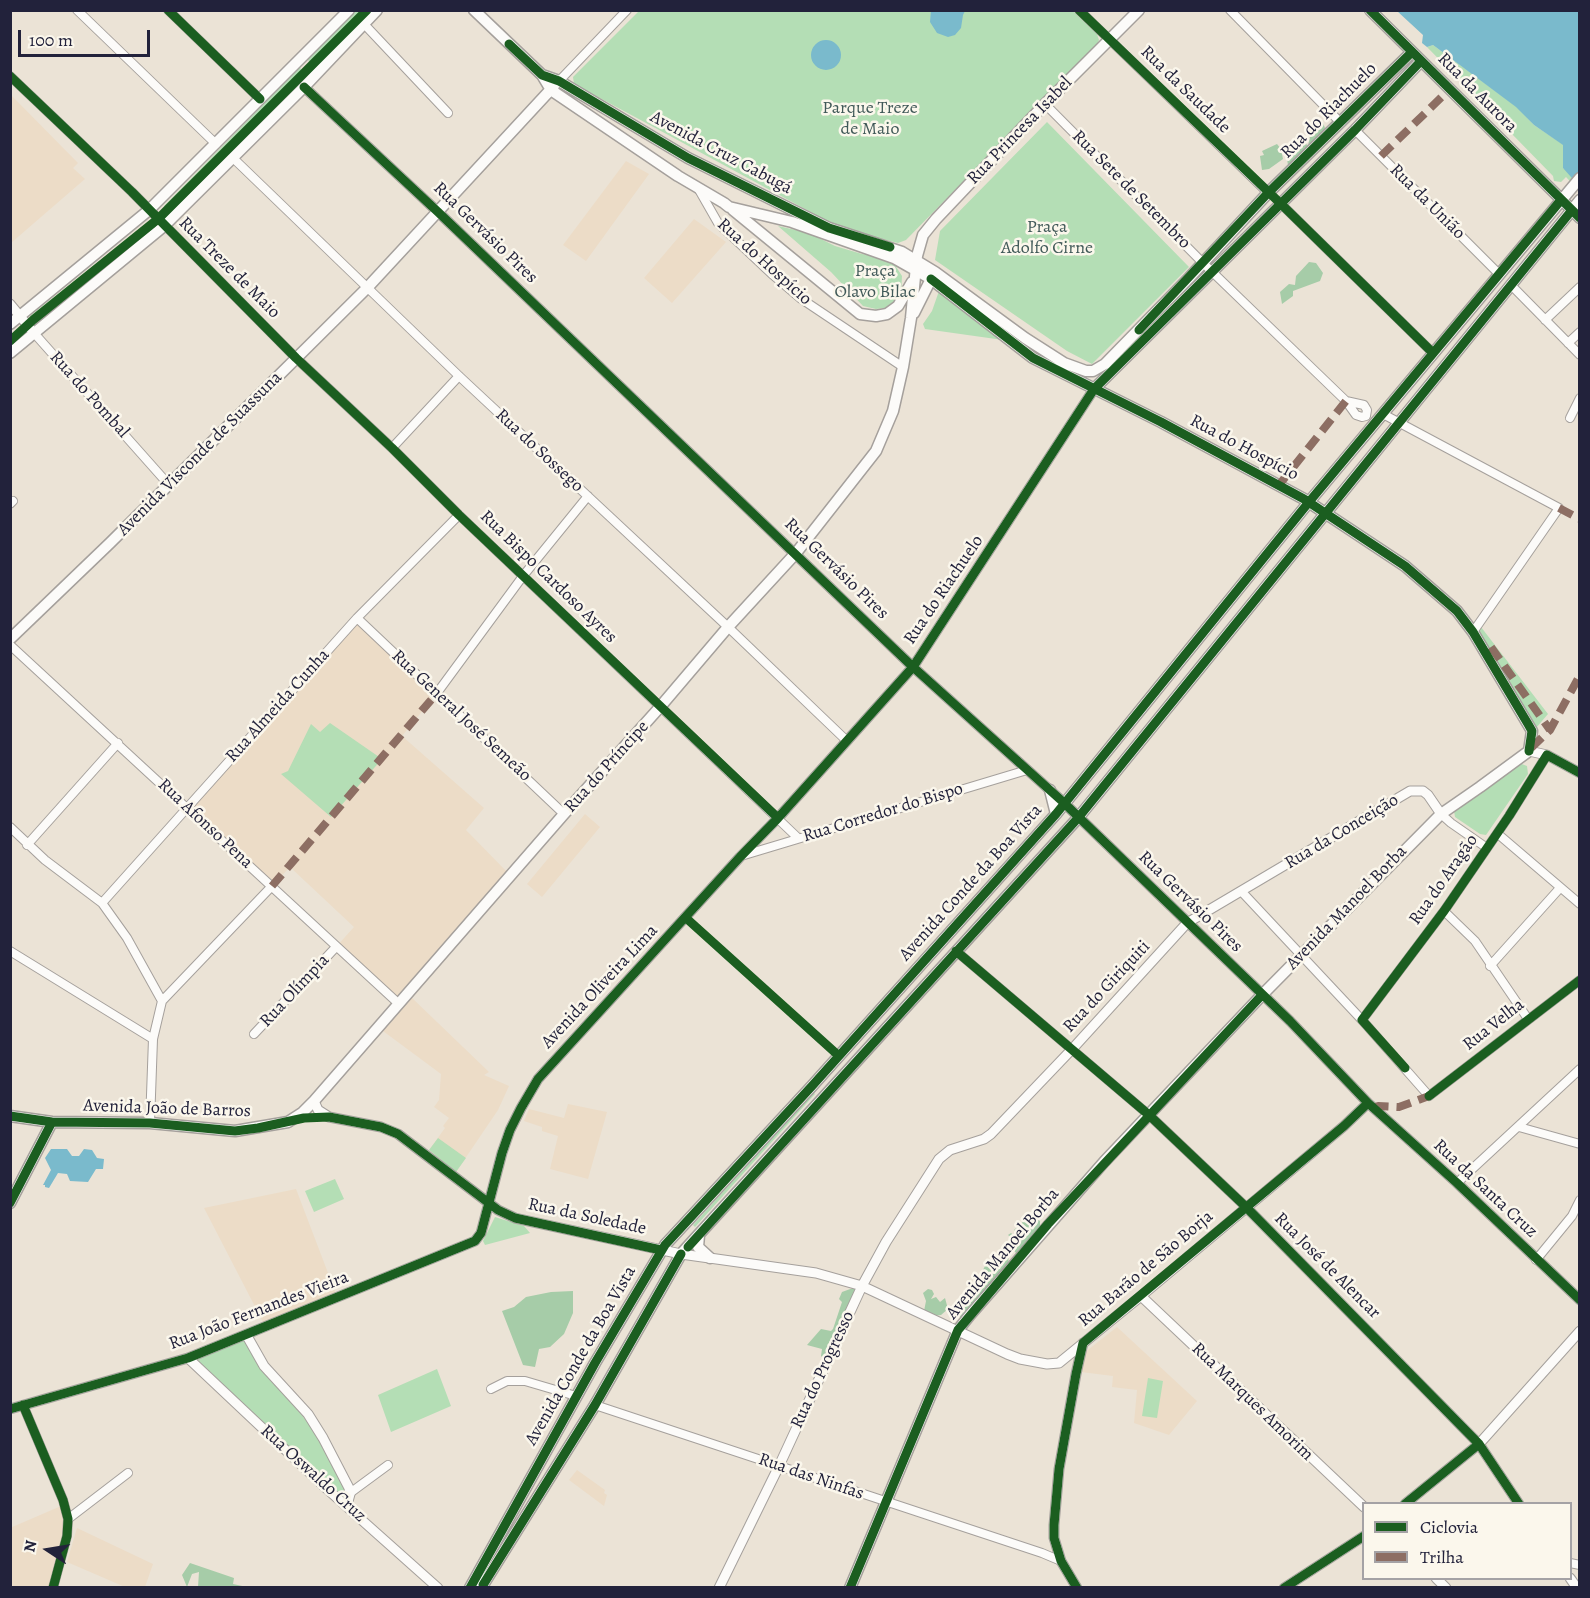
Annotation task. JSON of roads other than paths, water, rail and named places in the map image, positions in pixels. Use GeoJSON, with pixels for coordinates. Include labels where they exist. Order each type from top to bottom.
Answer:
{"type":"FeatureCollection","features":[{"type":"Feature","properties":{"kind":"main road"},"geometry":{"type":"LineString","coordinates":[[10,324],[149,210],[349,10]]}},
{"type":"Feature","properties":{"kind":"main road"},"geometry":{"type":"LineString","coordinates":[[10,352],[164,226],[234,158],[377,10]]}},
{"type":"Feature","properties":{"kind":"main road","name":"Avenida Cruz Cabugá"},"geometry":{"type":"LineString","coordinates":[[474,10],[542,75],[550,90],[729,207],[806,227],[889,255],[933,276]]}},
{"type":"Feature","properties":{"kind":"main road","name":"Rua Princesa Isabel"},"geometry":{"type":"LineString","coordinates":[[915,269],[923,235],[936,219],[1045,104],[1139,10]]}},
{"type":"Feature","properties":{"kind":"main road","name":"Rua da Aurora"},"geometry":{"type":"LineString","coordinates":[[1370,10],[1576,214]]}},
{"type":"Feature","properties":{"kind":"main road","name":"Rua do Riachuelo"},"geometry":{"type":"LineString","coordinates":[[933,276],[1025,338],[1077,369],[1093,371],[1104,364],[1268,193],[1412,52]]}},
{"type":"Feature","properties":{"kind":"main road","name":"Rua do Riachuelo"},"geometry":{"type":"LineString","coordinates":[[1094,389],[1355,130],[1421,61]]}},
{"type":"Feature","properties":{"kind":"main road","name":"Avenida Cruz Cabugá"},"geometry":{"type":"LineString","coordinates":[[542,75],[559,81],[696,162],[829,228],[890,247],[915,269]]}},
{"type":"Feature","properties":{"kind":"main road","name":"Avenida Visconde de Suassuna"},"geometry":{"type":"LineString","coordinates":[[10,639],[367,288],[559,81]]}},
{"type":"Feature","properties":{"kind":"main road","name":"Avenida Conde da Boa Vista"},"geometry":{"type":"LineString","coordinates":[[471,1587],[576,1396],[661,1250],[1056,814],[1309,502],[1577,181]]}},
{"type":"Feature","properties":{"kind":"main road","name":"Avenida Conde da Boa Vista"},"geometry":{"type":"LineString","coordinates":[[481,1587],[595,1405],[681,1254],[1078,818],[1511,285],[1576,214],[1580,200]]}},
{"type":"Feature","properties":{"kind":"main road"},"geometry":{"type":"LineString","coordinates":[[729,207],[860,314],[876,316],[887,314],[898,306],[915,269]]}},
{"type":"Feature","properties":{"kind":"main road"},"geometry":{"type":"LineString","coordinates":[[911,318],[915,269]]}},
{"type":"Feature","properties":{"kind":"main road"},"geometry":{"type":"LineString","coordinates":[[911,318],[933,276]]}},
{"type":"Feature","properties":{"kind":"main road","name":"Rua do Hospício"},"geometry":{"type":"LineString","coordinates":[[933,276],[1033,358],[1309,502],[1405,566],[1457,611],[1473,632],[1532,731],[1529,751]]}},
{"type":"Feature","properties":{"kind":"main road","name":"Rua do Príncipe"},"geometry":{"type":"LineString","coordinates":[[314,1101],[728,627],[796,553],[876,451],[892,411],[903,367],[911,318]]}},
{"type":"Feature","properties":{"kind":"main road","name":"Avenida Manoel Borba"},"geometry":{"type":"LineString","coordinates":[[850,1587],[958,1330],[1048,1224],[1262,994],[1302,956],[1366,888],[1441,814],[1529,751]]}},
{"type":"Feature","properties":{"kind":"main road"},"geometry":{"type":"LineString","coordinates":[[1050,790],[1056,814]]}},
{"type":"Feature","properties":{"kind":"main road","name":"Avenida João de Barros"},"geometry":{"type":"LineString","coordinates":[[10,1116],[52,1122],[150,1123],[235,1131],[288,1122],[314,1101]]}},
{"type":"Feature","properties":{"kind":"main road"},"geometry":{"type":"LineString","coordinates":[[10,1203],[52,1122]]}},
{"type":"Feature","properties":{"kind":"main road"},"geometry":{"type":"LineString","coordinates":[[699,1234],[698,1248],[710,1258]]}},
{"type":"Feature","properties":{"kind":"street"},"geometry":{"type":"LineString","coordinates":[[76,10],[216,144]]}},
{"type":"Feature","properties":{"kind":"street"},"geometry":{"type":"LineString","coordinates":[[168,10],[260,99]]}},
{"type":"Feature","properties":{"kind":"street"},"geometry":{"type":"LineString","coordinates":[[559,81],[627,10]]}},
{"type":"Feature","properties":{"kind":"street","name":"Rua da Saudade"},"geometry":{"type":"LineString","coordinates":[[1079,10],[1268,193]]}},
{"type":"Feature","properties":{"kind":"street"},"geometry":{"type":"LineString","coordinates":[[1230,10],[1341,123]]}},
{"type":"Feature","properties":{"kind":"street"},"geometry":{"type":"LineString","coordinates":[[364,24],[448,113]]}},
{"type":"Feature","properties":{"kind":"street","name":"Rua Treze de Maio"},"geometry":{"type":"LineString","coordinates":[[10,76],[149,210],[296,358]]}},
{"type":"Feature","properties":{"kind":"street","name":"Rua Gervásio Pires"},"geometry":{"type":"LineString","coordinates":[[304,87],[438,212],[913,667],[1064,803],[1262,994],[1368,1103]]}},
{"type":"Feature","properties":{"kind":"street","name":"Rua Sete de Setembro"},"geometry":{"type":"LineString","coordinates":[[1045,104],[1203,263],[1346,401]]}},
{"type":"Feature","properties":{"kind":"street","name":"Rua da União"},"geometry":{"type":"LineString","coordinates":[[1355,130],[1500,274]]}},
{"type":"Feature","properties":{"kind":"street","name":"Rua do Sossego"},"geometry":{"type":"LineString","coordinates":[[234,158],[459,376],[847,741]]}},
{"type":"Feature","properties":{"kind":"street","name":"Rua do Hospício"},"geometry":{"type":"LineString","coordinates":[[697,187],[718,223],[773,275],[800,298],[903,367]]}},
{"type":"Feature","properties":{"kind":"street"},"geometry":{"type":"LineString","coordinates":[[1280,203],[1433,353]]}},
{"type":"Feature","properties":{"kind":"street"},"geometry":{"type":"LineString","coordinates":[[1511,285],[1580,355]]}},
{"type":"Feature","properties":{"kind":"street"},"geometry":{"type":"LineString","coordinates":[[1545,320],[1580,287]]}},
{"type":"Feature","properties":{"kind":"street","name":"Rua do Pombal"},"geometry":{"type":"LineString","coordinates":[[10,304],[169,484]]}},
{"type":"Feature","properties":{"kind":"street"},"geometry":{"type":"LineString","coordinates":[[1568,343],[1580,332]]}},
{"type":"Feature","properties":{"kind":"street","name":"Rua Bispo Cardoso Ayres"},"geometry":{"type":"LineString","coordinates":[[296,358],[798,838]]}},
{"type":"Feature","properties":{"kind":"street"},"geometry":{"type":"LineString","coordinates":[[392,448],[459,376]]}},
{"type":"Feature","properties":{"kind":"street","name":"Rua do Riachuelo"},"geometry":{"type":"LineString","coordinates":[[778,818],[913,667],[1094,389]]}},
{"type":"Feature","properties":{"kind":"street"},"geometry":{"type":"LineString","coordinates":[[1570,418],[1580,398]]}},
{"type":"Feature","properties":{"kind":"street"},"geometry":{"type":"LineString","coordinates":[[1383,414],[1559,508],[1473,632]]}},
{"type":"Feature","properties":{"kind":"street"},"geometry":{"type":"LineString","coordinates":[[437,693],[523,576],[588,496]]}},
{"type":"Feature","properties":{"kind":"street","name":"Rua Almeida Cunha"},"geometry":{"type":"LineString","coordinates":[[102,903],[357,618],[459,515]]}},
{"type":"Feature","properties":{"kind":"street","name":"Rua General José Semeão"},"geometry":{"type":"LineString","coordinates":[[357,618],[564,814]]}},
{"type":"Feature","properties":{"kind":"street","name":"Rua Afonso Pena"},"geometry":{"type":"LineString","coordinates":[[10,645],[399,1004]]}},
{"type":"Feature","properties":{"kind":"street"},"geometry":{"type":"LineString","coordinates":[[27,845],[118,743]]}},
{"type":"Feature","properties":{"kind":"street"},"geometry":{"type":"LineString","coordinates":[[1529,751],[1547,755],[1580,773]]}},
{"type":"Feature","properties":{"kind":"street","name":"Rua do Aragão"},"geometry":{"type":"LineString","coordinates":[[1362,1020],[1444,911],[1498,834],[1547,755]]}},
{"type":"Feature","properties":{"kind":"street","name":"Rua Corredor do Bispo"},"geometry":{"type":"LineString","coordinates":[[740,857],[1027,770]]}},
{"type":"Feature","properties":{"kind":"street","name":"Rua da Conceição"},"geometry":{"type":"LineString","coordinates":[[1188,923],[1410,791],[1423,791],[1451,823],[1487,848]]}},
{"type":"Feature","properties":{"kind":"street","name":"Avenida Oliveira Lima"},"geometry":{"type":"LineString","coordinates":[[490,1203],[510,1130],[520,1108],[538,1079],[778,818]]}},
{"type":"Feature","properties":{"kind":"street"},"geometry":{"type":"LineString","coordinates":[[10,827],[27,845],[102,903],[132,947],[162,1001]]}},
{"type":"Feature","properties":{"kind":"street"},"geometry":{"type":"LineString","coordinates":[[1498,834],[1580,904]]}},
{"type":"Feature","properties":{"kind":"street"},"geometry":{"type":"LineString","coordinates":[[150,1123],[153,1039],[162,1001],[272,886]]}},
{"type":"Feature","properties":{"kind":"street"},"geometry":{"type":"LineString","coordinates":[[1490,966],[1560,888]]}},
{"type":"Feature","properties":{"kind":"street"},"geometry":{"type":"LineString","coordinates":[[1242,892],[1362,1020]]}},
{"type":"Feature","properties":{"kind":"street"},"geometry":{"type":"LineString","coordinates":[[1444,911],[1475,941],[1528,1019]]}},
{"type":"Feature","properties":{"kind":"street","name":"Rua do Giriquiti"},"geometry":{"type":"LineString","coordinates":[[939,1159],[950,1150],[984,1139],[991,1134],[1188,923]]}},
{"type":"Feature","properties":{"kind":"street","name":"Rua Olímpia"},"geometry":{"type":"LineString","coordinates":[[254,1034],[336,947]]}},
{"type":"Feature","properties":{"kind":"street"},"geometry":{"type":"LineString","coordinates":[[10,951],[153,1039]]}},
{"type":"Feature","properties":{"kind":"street","name":"Rua José de Alencar"},"geometry":{"type":"LineString","coordinates":[[957,951],[1149,1115],[1246,1207],[1479,1444],[1519,1502]]}},
{"type":"Feature","properties":{"kind":"street","name":"Rua Velha"},"geometry":{"type":"LineString","coordinates":[[1362,1020],[1429,1096],[1580,980]]}},
{"type":"Feature","properties":{"kind":"street"},"geometry":{"type":"LineString","coordinates":[[1457,1183],[1580,1069]]}},
{"type":"Feature","properties":{"kind":"street","name":"Rua da Soledade"},"geometry":{"type":"LineString","coordinates":[[314,1101],[318,1110],[329,1117],[381,1127],[398,1134],[490,1203],[515,1218],[681,1254],[816,1273],[862,1286],[1013,1356],[1047,1364],[1059,1363],[1083,1343]]}},
{"type":"Feature","properties":{"kind":"street","name":"Rua da Santa Cruz"},"geometry":{"type":"LineString","coordinates":[[1368,1103],[1457,1183],[1580,1300]]}},
{"type":"Feature","properties":{"kind":"street","name":"Rua Barão de São Borja"},"geometry":{"type":"LineString","coordinates":[[1077,1587],[1061,1561],[1054,1538],[1054,1525],[1059,1470],[1083,1343],[1344,1126],[1368,1103]]}},
{"type":"Feature","properties":{"kind":"street"},"geometry":{"type":"LineString","coordinates":[[1519,1126],[1580,1144]]}},
{"type":"Feature","properties":{"kind":"street","name":"Rua do Progresso"},"geometry":{"type":"LineString","coordinates":[[718,1587],[779,1466],[862,1286],[886,1242],[939,1159]]}},
{"type":"Feature","properties":{"kind":"street"},"geometry":{"type":"LineString","coordinates":[[1536,1260],[1572,1216],[1580,1200]]}},
{"type":"Feature","properties":{"kind":"street","name":"Rua João Fernandes Vieira"},"geometry":{"type":"LineString","coordinates":[[10,1409],[188,1359],[475,1241],[481,1233],[490,1203]]}},
{"type":"Feature","properties":{"kind":"street","name":"Rua Marques Amorim"},"geometry":{"type":"LineString","coordinates":[[1141,1296],[1362,1505]]}},
{"type":"Feature","properties":{"kind":"street"},"geometry":{"type":"LineString","coordinates":[[1406,1502],[1479,1444],[1580,1332]]}},
{"type":"Feature","properties":{"kind":"street"},"geometry":{"type":"LineString","coordinates":[[247,1336],[264,1366],[308,1414],[324,1438],[350,1493]]}},
{"type":"Feature","properties":{"kind":"street","name":"Rua Oswaldo Cruz"},"geometry":{"type":"LineString","coordinates":[[188,1359],[438,1587]]}},
{"type":"Feature","properties":{"kind":"street"},"geometry":{"type":"LineString","coordinates":[[491,1389],[507,1381],[525,1381],[576,1396]]}},
{"type":"Feature","properties":{"kind":"street","name":"Rua das Ninfas"},"geometry":{"type":"LineString","coordinates":[[595,1405],[1061,1561]]}},
{"type":"Feature","properties":{"kind":"street"},"geometry":{"type":"LineString","coordinates":[[23,1406],[63,1500],[68,1519],[67,1536],[53,1587]]}},
{"type":"Feature","properties":{"kind":"street"},"geometry":{"type":"LineString","coordinates":[[347,1505],[350,1493],[388,1464]]}},
{"type":"Feature","properties":{"kind":"street"},"geometry":{"type":"LineString","coordinates":[[68,1519],[128,1473]]}},
{"type":"Feature","properties":{"kind":"street"},"geometry":{"type":"LineString","coordinates":[[1284,1587],[1362,1537]]}},
{"type":"Feature","properties":{"kind":"water"},"geometry":{"type":"Polygon","coordinates":[[[931,10],[965,11],[961,28],[955,35],[948,37],[937,33],[930,22],[931,10]]]}},
{"type":"Feature","properties":{"kind":"water"},"geometry":{"type":"Polygon","coordinates":[[[1397,11],[1579,11],[1579,186],[1563,168],[1563,145],[1534,125],[1516,107],[1433,45],[1427,47],[1422,43],[1423,35],[1397,11]]]}},
{"type":"Feature","properties":{"kind":"water"},"geometry":{"type":"Polygon","coordinates":[[[826,40],[832,41],[840,49],[840,61],[832,69],[826,70],[820,69],[812,61],[811,55],[812,49],[820,41],[826,40]]]}},
{"type":"Feature","properties":{"kind":"water"},"geometry":{"type":"Polygon","coordinates":[[[51,1149],[67,1149],[72,1156],[79,1156],[84,1149],[92,1150],[97,1158],[104,1159],[103,1169],[96,1169],[88,1182],[70,1181],[67,1174],[58,1173],[49,1188],[45,1187],[43,1185],[51,1170],[45,1158],[51,1149]]]}},
{"type":"Feature","properties":{"kind":"park label","name":"Parque Treze de Maio"},"geometry":{"type":"Point","coordinates":[870,119]}},
{"type":"Feature","properties":{"kind":"park label","name":"Praça Adolfo Cirne"},"geometry":{"type":"Point","coordinates":[1047,238]}},
{"type":"Feature","properties":{"kind":"park label","name":"Praça Olavo Bilac"},"geometry":{"type":"Point","coordinates":[875,282]}}]}
